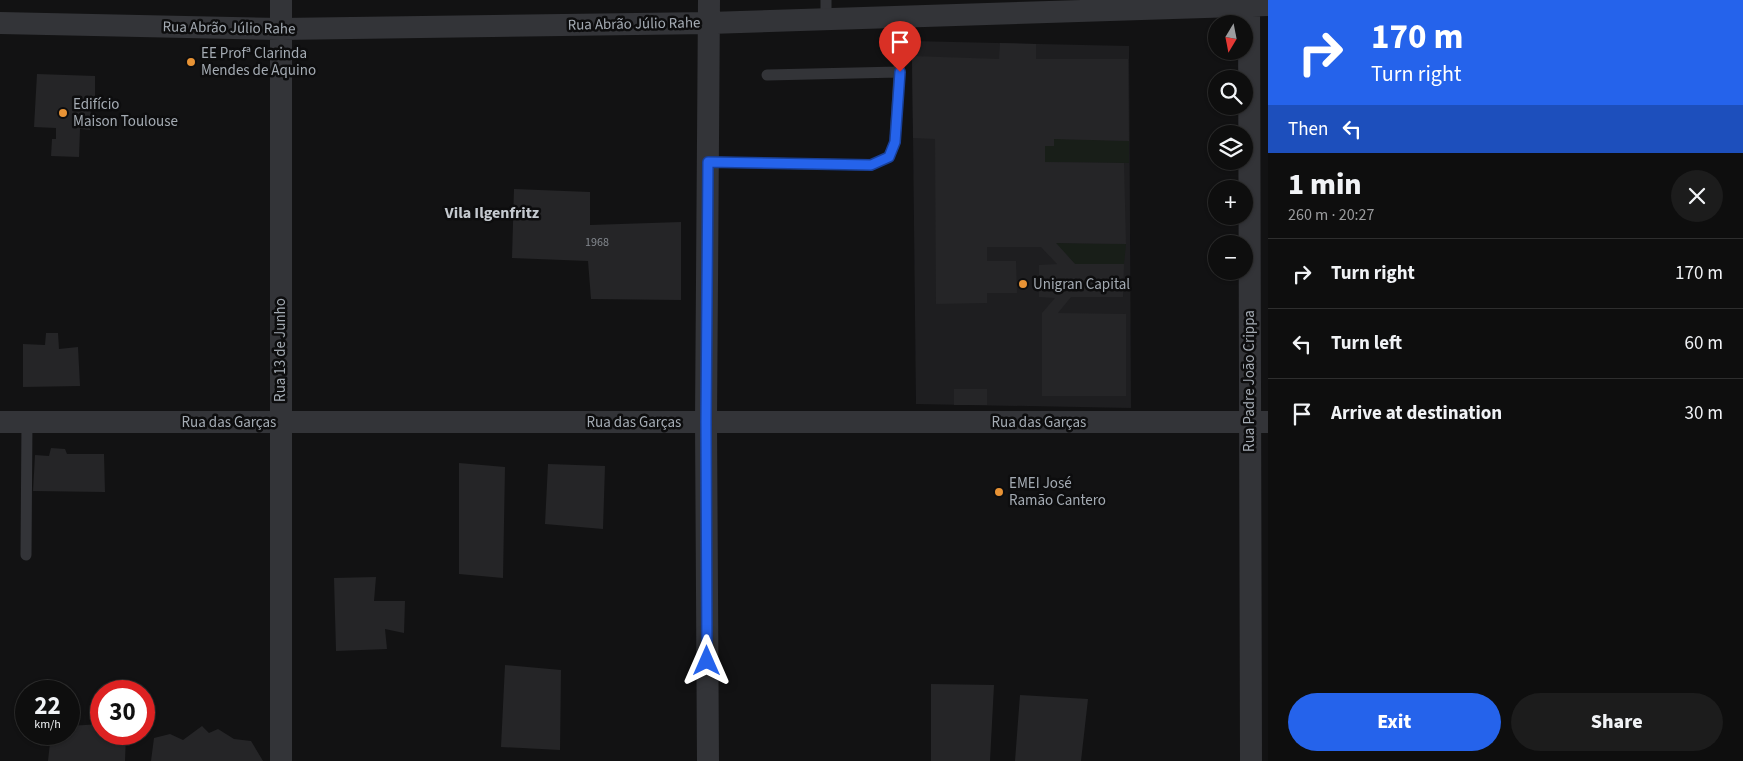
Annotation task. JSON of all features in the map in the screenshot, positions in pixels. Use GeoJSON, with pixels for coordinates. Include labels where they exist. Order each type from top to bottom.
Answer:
{"type":"FeatureCollection","features":[{"type":"Feature","properties":{"kind":"street","name":"Rua 13 de Junho"},"geometry":{"type":"LineString","coordinates":[[280,761],[281,0]]}},
{"type":"Feature","properties":{"kind":"street"},"geometry":{"type":"LineString","coordinates":[[708,0],[706,422],[708,761]]}},
{"type":"Feature","properties":{"kind":"street","name":"Rua Abrão Júlio Rahe"},"geometry":{"type":"LineString","coordinates":[[0,23],[281,29],[709,23],[826,10],[901,17],[1147,4],[1255,4]]}},
{"type":"Feature","properties":{"kind":"street","name":"Rua Padre João Crippa"},"geometry":{"type":"LineString","coordinates":[[1251,761],[1258,422],[1255,4]]}},
{"type":"Feature","properties":{"kind":"street","name":"Rua das Garças"},"geometry":{"type":"LineString","coordinates":[[0,422],[1258,422]]}},
{"type":"Feature","properties":{"kind":"lane"},"geometry":{"type":"LineString","coordinates":[[708,162],[871,165],[889,157],[895,142],[900,72],[901,17]]}},
{"type":"Feature","properties":{"kind":"lane"},"geometry":{"type":"LineString","coordinates":[[767,75],[900,72]]}},
{"type":"Feature","properties":{"kind":"lane"},"geometry":{"type":"LineString","coordinates":[[26,555],[27,422]]}},
{"type":"Feature","properties":{"kind":"shaded area","name":"Unigran Capital"},"geometry":{"type":"Polygon","coordinates":[[[912,41],[1129,46],[1131,408],[916,404],[912,41]]]}},
{"type":"Feature","properties":{"kind":"shaded area"},"geometry":{"type":"Polygon","coordinates":[[[1054,139],[1129,141],[1129,163],[1045,162],[1045,146],[1054,146],[1054,139]]]}},
{"type":"Feature","properties":{"kind":"shaded area"},"geometry":{"type":"Polygon","coordinates":[[[1056,243],[1126,244],[1124,264],[1075,264],[1056,243]]]}},
{"type":"Feature","properties":{"kind":"building","name":"Unigran Capital"},"geometry":{"type":"Polygon","coordinates":[[[1000,43],[1036,44],[1036,59],[1128,59],[1129,141],[1054,139],[1054,146],[1045,146],[1045,162],[1124,163],[1126,244],[1056,243],[1075,264],[1124,264],[1123,297],[1071,297],[1058,313],[1126,314],[1126,396],[1042,396],[1042,313],[1055,298],[1039,297],[1039,265],[1057,264],[1041,247],[987,247],[987,261],[1016,261],[1017,293],[987,293],[987,303],[936,304],[935,139],[913,138],[912,56],[999,59],[1000,43]]]}},
{"type":"Feature","properties":{"kind":"building","name":"Edifício Maison Toulouse"},"geometry":{"type":"Polygon","coordinates":[[[37,74],[95,76],[95,99],[91,99],[90,130],[80,129],[79,157],[51,156],[52,139],[56,139],[56,128],[34,127],[37,74]]]}},
{"type":"Feature","properties":{"kind":"building"},"geometry":{"type":"Polygon","coordinates":[[[514,189],[590,192],[590,225],[681,222],[681,300],[591,299],[588,261],[512,258],[514,189]]]}},
{"type":"Feature","properties":{"kind":"building"},"geometry":{"type":"Polygon","coordinates":[[[46,333],[58,333],[59,349],[78,347],[80,386],[23,387],[23,344],[45,345],[46,333]]]}},
{"type":"Feature","properties":{"kind":"building"},"geometry":{"type":"Polygon","coordinates":[[[954,389],[987,389],[987,405],[954,405],[954,389]]]}},
{"type":"Feature","properties":{"kind":"building"},"geometry":{"type":"Polygon","coordinates":[[[51,448],[65,449],[67,454],[104,454],[105,492],[33,491],[35,455],[49,456],[51,448]]]}},
{"type":"Feature","properties":{"kind":"building"},"geometry":{"type":"Polygon","coordinates":[[[459,463],[505,467],[503,578],[459,574],[459,463]]]}},
{"type":"Feature","properties":{"kind":"building"},"geometry":{"type":"Polygon","coordinates":[[[548,464],[605,466],[603,529],[545,524],[548,464]]]}},
{"type":"Feature","properties":{"kind":"building"},"geometry":{"type":"Polygon","coordinates":[[[376,577],[374,601],[405,601],[404,633],[385,629],[387,649],[336,651],[334,578],[376,577]]]}},
{"type":"Feature","properties":{"kind":"building"},"geometry":{"type":"Polygon","coordinates":[[[505,665],[561,670],[560,750],[501,747],[505,665]]]}},
{"type":"Feature","properties":{"kind":"building"},"geometry":{"type":"Polygon","coordinates":[[[931,684],[994,685],[990,761],[931,761],[931,684]]]}},
{"type":"Feature","properties":{"kind":"building"},"geometry":{"type":"Polygon","coordinates":[[[1020,695],[1088,699],[1081,761],[1015,761],[1020,695]]]}},
{"type":"Feature","properties":{"kind":"building"},"geometry":{"type":"Polygon","coordinates":[[[80,725],[90,725],[90,745],[126,745],[125,761],[48,761],[50,745],[80,745],[80,725]]]}},
{"type":"Feature","properties":{"kind":"building"},"geometry":{"type":"Polygon","coordinates":[[[202,726],[209,733],[218,729],[234,739],[251,741],[263,761],[151,761],[155,738],[170,734],[183,740],[202,726]]]}},
{"type":"Feature","properties":{"kind":"place","name":"EE Profª Clarinda Mendes de Aquino"},"geometry":{"type":"Point","coordinates":[191,62]}},
{"type":"Feature","properties":{"kind":"place","name":"Edifício Maison Toulouse"},"geometry":{"type":"Point","coordinates":[63,113]}},
{"type":"Feature","properties":{"kind":"place","name":"Unigran Capital"},"geometry":{"type":"Point","coordinates":[1023,284]}},
{"type":"Feature","properties":{"kind":"place","name":"EMEI José Ramão Cantero"},"geometry":{"type":"Point","coordinates":[999,492]}},
{"type":"Feature","properties":{"kind":"district","name":"Vila Ilgenfritz"},"geometry":{"type":"Point","coordinates":[492,213]}},
{"type":"Feature","properties":{"kind":"route"},"geometry":{"type":"LineString","coordinates":[[707,661],[708,162],[871,165],[889,157],[895,142],[900,72]]}}]}
